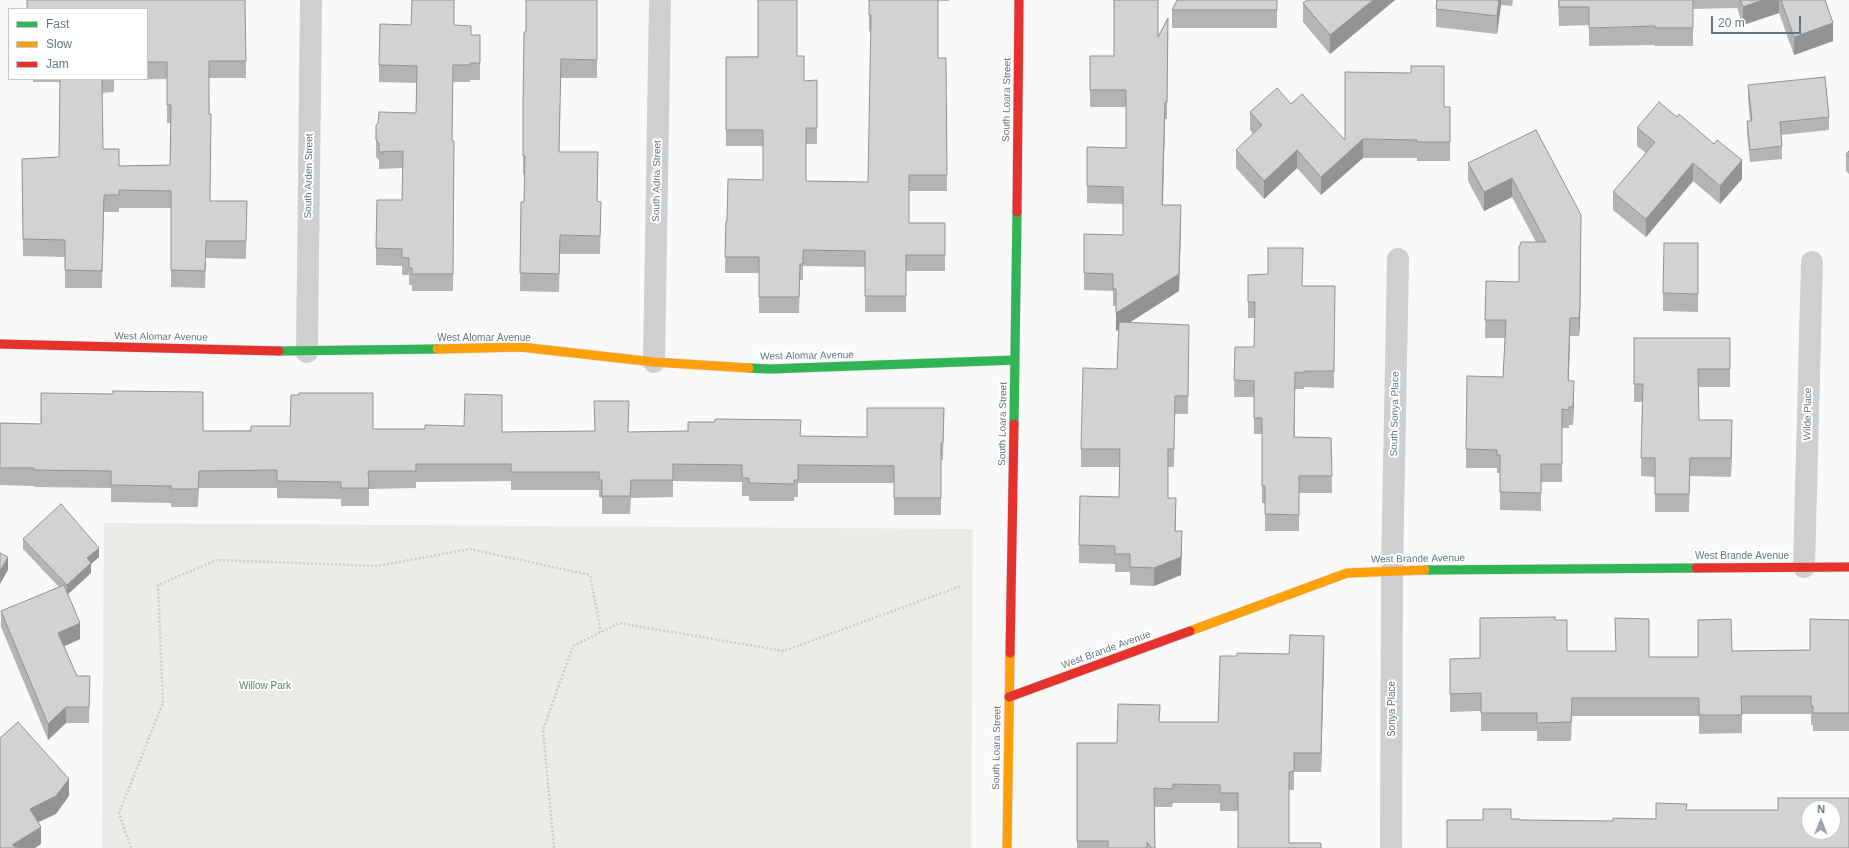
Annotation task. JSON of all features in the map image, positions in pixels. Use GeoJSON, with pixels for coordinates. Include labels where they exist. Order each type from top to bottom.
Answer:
{"type":"FeatureCollection","features":[{"type":"Feature","properties":{"kind":"street","name":"South Arden Street"},"geometry":{"type":"LineString","coordinates":[[307,352],[311,0]]}},
{"type":"Feature","properties":{"kind":"street","name":"South Adria Street"},"geometry":{"type":"LineString","coordinates":[[654,362],[660,0]]}},
{"type":"Feature","properties":{"kind":"street","name":"South Loara Street"},"geometry":{"type":"LineString","coordinates":[[1007,848],[1019,0]]}},
{"type":"Feature","properties":{"kind":"street","name":"South Sonya Place"},"geometry":{"type":"LineString","coordinates":[[1392,570],[1398,259]]}},
{"type":"Feature","properties":{"kind":"street","name":"Wilde Place"},"geometry":{"type":"LineString","coordinates":[[1804,566],[1812,262]]}},
{"type":"Feature","properties":{"kind":"street","name":"West Alomar Avenue"},"geometry":{"type":"LineString","coordinates":[[0,344],[307,352],[521,346],[654,362],[770,369],[1015,360]]}},
{"type":"Feature","properties":{"kind":"street","name":"West Brande Avenue"},"geometry":{"type":"LineString","coordinates":[[1009,697],[1347,572],[1392,570],[1804,566],[1849,567]]}},
{"type":"Feature","properties":{"kind":"street","name":"Sonya Place"},"geometry":{"type":"LineString","coordinates":[[1391,848],[1392,570]]}},
{"type":"Feature","properties":{"kind":"path"},"geometry":{"type":"LineString","coordinates":[[131,848],[119,813],[163,703],[158,585],[217,560],[377,566],[470,549],[590,575],[602,632]]}},
{"type":"Feature","properties":{"kind":"path"},"geometry":{"type":"LineString","coordinates":[[554,848],[543,730],[573,646],[619,623],[784,651],[961,586]]}},
{"type":"Feature","properties":{"kind":"green space","name":"Willow Park"},"geometry":{"type":"Polygon","coordinates":[[[104,523],[973,529],[971,848],[102,848],[104,523]]]}},
{"type":"Feature","properties":{"kind":"building"},"geometry":{"type":"Polygon","coordinates":[[[27,0],[245,0],[246,61],[209,61],[209,114],[211,114],[210,201],[247,201],[246,241],[206,241],[205,271],[171,270],[171,191],[119,190],[119,195],[104,195],[102,271],[65,270],[65,240],[23,239],[22,159],[59,157],[60,80],[102,80],[103,149],[119,149],[119,166],[170,165],[171,105],[167,105],[167,62],[148,62],[148,8],[27,8],[27,0]]]}},
{"type":"Feature","properties":{"kind":"building"},"geometry":{"type":"Polygon","coordinates":[[[412,0],[454,0],[454,25],[471,26],[471,35],[480,35],[480,63],[470,63],[470,65],[453,65],[453,274],[412,274],[412,268],[409,268],[409,258],[402,258],[402,249],[376,248],[377,200],[402,200],[403,151],[379,152],[379,143],[376,140],[376,125],[378,123],[379,112],[416,113],[417,66],[379,65],[380,24],[411,25],[412,0]]]}},
{"type":"Feature","properties":{"kind":"building"},"geometry":{"type":"Polygon","coordinates":[[[526,0],[597,0],[597,60],[561,59],[559,152],[598,152],[597,201],[601,202],[600,236],[560,235],[559,274],[520,273],[521,202],[524,202],[525,156],[523,156],[523,105],[526,0]]]}},
{"type":"Feature","properties":{"kind":"building"},"geometry":{"type":"Polygon","coordinates":[[[758,0],[797,0],[797,56],[804,56],[804,81],[817,80],[817,128],[806,128],[806,181],[868,182],[871,15],[869,15],[869,0],[938,0],[938,58],[946,58],[947,175],[909,175],[909,223],[945,223],[945,255],[906,255],[906,296],[865,296],[865,251],[803,250],[803,264],[800,264],[799,297],[759,297],[759,257],[725,257],[728,179],[763,180],[763,130],[726,130],[726,57],[758,57],[758,0]]]}},
{"type":"Feature","properties":{"kind":"building"},"geometry":{"type":"Polygon","coordinates":[[[1114,0],[1158,0],[1158,37],[1168,18],[1167,102],[1165,102],[1162,205],[1181,205],[1179,274],[1116,313],[1116,289],[1113,289],[1113,274],[1084,273],[1084,234],[1123,235],[1123,187],[1087,186],[1087,147],[1126,148],[1126,90],[1090,90],[1090,56],[1114,56],[1114,0]]]}},
{"type":"Feature","properties":{"kind":"building"},"geometry":{"type":"Polygon","coordinates":[[[1177,0],[1277,0],[1277,10],[1172,10],[1177,0]]]}},
{"type":"Feature","properties":{"kind":"building"},"geometry":{"type":"Polygon","coordinates":[[[1307,0],[1373,0],[1330,35],[1303,3],[1307,0]]]}},
{"type":"Feature","properties":{"kind":"building"},"geometry":{"type":"Polygon","coordinates":[[[1437,0],[1499,0],[1497,16],[1436,9],[1437,0]]]}},
{"type":"Feature","properties":{"kind":"building"},"geometry":{"type":"Polygon","coordinates":[[[1559,0],[1693,0],[1693,28],[1655,28],[1655,26],[1589,28],[1589,7],[1559,7],[1559,0]]]}},
{"type":"Feature","properties":{"kind":"building"},"geometry":{"type":"Polygon","coordinates":[[[1740,0],[1763,0],[1743,7],[1740,0]]]}},
{"type":"Feature","properties":{"kind":"building"},"geometry":{"type":"Polygon","coordinates":[[[1781,0],[1825,0],[1833,23],[1794,37],[1781,0]]]}},
{"type":"Feature","properties":{"kind":"building"},"geometry":{"type":"Polygon","coordinates":[[[1411,66],[1444,66],[1444,107],[1450,107],[1450,142],[1363,139],[1321,177],[1297,150],[1264,181],[1236,150],[1262,125],[1250,112],[1277,88],[1291,104],[1302,94],[1345,140],[1345,72],[1411,73],[1411,66]]]}},
{"type":"Feature","properties":{"kind":"building"},"geometry":{"type":"Polygon","coordinates":[[[1825,77],[1829,117],[1780,122],[1782,146],[1750,150],[1747,121],[1752,121],[1748,85],[1825,77]]]}},
{"type":"Feature","properties":{"kind":"building"},"geometry":{"type":"Polygon","coordinates":[[[1659,102],[1677,117],[1679,114],[1714,144],[1717,140],[1742,160],[1720,186],[1693,163],[1646,219],[1613,192],[1655,142],[1637,128],[1659,102]]]}},
{"type":"Feature","properties":{"kind":"building"},"geometry":{"type":"Polygon","coordinates":[[[1536,130],[1581,215],[1579,318],[1570,318],[1568,378],[1569,381],[1574,381],[1573,407],[1569,407],[1569,410],[1562,409],[1562,464],[1541,464],[1541,493],[1500,492],[1500,455],[1497,455],[1497,450],[1466,449],[1467,376],[1503,377],[1506,320],[1485,320],[1486,281],[1519,282],[1519,246],[1521,242],[1546,242],[1512,178],[1484,192],[1468,163],[1536,130]]]}},
{"type":"Feature","properties":{"kind":"building"},"geometry":{"type":"Polygon","coordinates":[[[1664,243],[1698,243],[1698,294],[1663,293],[1664,243]]]}},
{"type":"Feature","properties":{"kind":"building"},"geometry":{"type":"Polygon","coordinates":[[[1268,248],[1303,248],[1302,286],[1335,286],[1334,371],[1304,371],[1304,373],[1295,372],[1294,437],[1331,438],[1332,476],[1299,476],[1299,515],[1265,514],[1265,486],[1262,486],[1262,418],[1254,418],[1254,381],[1234,380],[1235,347],[1254,347],[1255,302],[1248,302],[1248,275],[1268,274],[1268,248]]]}},
{"type":"Feature","properties":{"kind":"building"},"geometry":{"type":"Polygon","coordinates":[[[1119,322],[1189,325],[1188,396],[1175,396],[1174,449],[1168,449],[1168,498],[1176,498],[1175,531],[1182,531],[1181,557],[1154,568],[1130,567],[1130,554],[1115,554],[1115,546],[1079,545],[1080,496],[1119,497],[1120,449],[1081,449],[1083,368],[1117,369],[1119,322]]]}},
{"type":"Feature","properties":{"kind":"building"},"geometry":{"type":"Polygon","coordinates":[[[1634,338],[1730,338],[1730,369],[1698,369],[1699,420],[1732,420],[1731,458],[1690,458],[1689,494],[1655,494],[1655,458],[1641,458],[1643,384],[1634,384],[1634,338]]]}},
{"type":"Feature","properties":{"kind":"building"},"geometry":{"type":"Polygon","coordinates":[[[113,391],[203,392],[203,431],[251,431],[251,426],[290,426],[291,395],[299,395],[299,393],[373,393],[373,429],[425,429],[425,425],[464,426],[465,394],[502,395],[502,432],[595,431],[594,401],[629,401],[628,432],[688,431],[688,422],[715,422],[715,419],[801,420],[800,436],[867,437],[867,408],[944,408],[943,443],[941,443],[941,498],[894,498],[894,466],[798,465],[798,480],[794,480],[794,484],[749,483],[749,478],[742,478],[742,465],[673,464],[673,480],[631,480],[630,496],[602,496],[602,480],[599,480],[599,472],[511,472],[511,464],[416,464],[416,471],[368,471],[369,488],[341,488],[341,482],[277,481],[277,470],[199,471],[198,489],[171,489],[171,486],[111,485],[111,471],[0,468],[0,423],[41,424],[41,393],[113,394],[113,391]]]}},
{"type":"Feature","properties":{"kind":"building"},"geometry":{"type":"Polygon","coordinates":[[[61,504],[99,548],[87,558],[91,563],[67,585],[23,539],[61,504]]]}},
{"type":"Feature","properties":{"kind":"building"},"geometry":{"type":"Polygon","coordinates":[[[0,553],[8,557],[0,571],[0,553]]]}},
{"type":"Feature","properties":{"kind":"building"},"geometry":{"type":"Polygon","coordinates":[[[64,585],[80,623],[58,633],[77,676],[90,676],[89,707],[66,707],[48,724],[1,611],[64,585]]]}},
{"type":"Feature","properties":{"kind":"building"},"geometry":{"type":"Polygon","coordinates":[[[1555,617],[1555,620],[1567,620],[1567,651],[1616,651],[1615,618],[1649,619],[1649,657],[1698,657],[1698,620],[1731,619],[1732,651],[1810,650],[1810,619],[1849,620],[1849,713],[1813,713],[1811,696],[1741,696],[1742,715],[1699,715],[1699,698],[1572,698],[1571,722],[1537,723],[1537,713],[1481,713],[1481,693],[1450,694],[1450,659],[1480,658],[1480,618],[1555,617]]]}},
{"type":"Feature","properties":{"kind":"building"},"geometry":{"type":"Polygon","coordinates":[[[1290,635],[1324,636],[1321,753],[1294,753],[1294,771],[1289,772],[1289,843],[1321,843],[1321,848],[1238,848],[1238,793],[1220,793],[1220,785],[1173,784],[1172,789],[1154,788],[1155,848],[1151,848],[1147,842],[1147,848],[1108,848],[1108,841],[1077,841],[1077,743],[1117,743],[1118,704],[1160,705],[1159,722],[1218,722],[1220,656],[1237,656],[1237,653],[1289,654],[1290,635]]]}},
{"type":"Feature","properties":{"kind":"building"},"geometry":{"type":"Polygon","coordinates":[[[18,722],[69,779],[56,796],[30,809],[41,827],[12,845],[18,848],[0,848],[0,738],[18,722]]]}},
{"type":"Feature","properties":{"kind":"building"},"geometry":{"type":"Polygon","coordinates":[[[1778,798],[1849,798],[1849,848],[1447,848],[1447,820],[1483,820],[1483,809],[1511,809],[1511,819],[1520,820],[1613,821],[1613,818],[1656,819],[1656,803],[1687,804],[1686,810],[1778,810],[1778,798]]]}},
{"type":"Feature","properties":{"kind":"traffic: fast"},"geometry":{"type":"LineString","coordinates":[[1014,424],[1017,212]]}},
{"type":"Feature","properties":{"kind":"traffic: fast"},"geometry":{"type":"LineString","coordinates":[[279,351],[437,349]]}},
{"type":"Feature","properties":{"kind":"traffic: fast"},"geometry":{"type":"LineString","coordinates":[[749,368],[770,369],[1015,360]]}},
{"type":"Feature","properties":{"kind":"traffic: fast"},"geometry":{"type":"LineString","coordinates":[[1425,570],[1696,568]]}},
{"type":"Feature","properties":{"kind":"traffic: slow"},"geometry":{"type":"LineString","coordinates":[[437,349],[521,347],[654,362],[749,368]]}},
{"type":"Feature","properties":{"kind":"traffic: slow"},"geometry":{"type":"LineString","coordinates":[[1190,631],[1347,573],[1425,570]]}},
{"type":"Feature","properties":{"kind":"traffic: slow"},"geometry":{"type":"LineString","coordinates":[[1007,848],[1010,653]]}},
{"type":"Feature","properties":{"kind":"traffic: jam"},"geometry":{"type":"LineString","coordinates":[[1017,212],[1019,0]]}},
{"type":"Feature","properties":{"kind":"traffic: jam"},"geometry":{"type":"LineString","coordinates":[[0,344],[279,351]]}},
{"type":"Feature","properties":{"kind":"traffic: jam"},"geometry":{"type":"LineString","coordinates":[[1010,653],[1014,424]]}},
{"type":"Feature","properties":{"kind":"traffic: jam"},"geometry":{"type":"LineString","coordinates":[[1696,568],[1849,567]]}},
{"type":"Feature","properties":{"kind":"traffic: jam"},"geometry":{"type":"LineString","coordinates":[[1009,697],[1190,631]]}}]}
